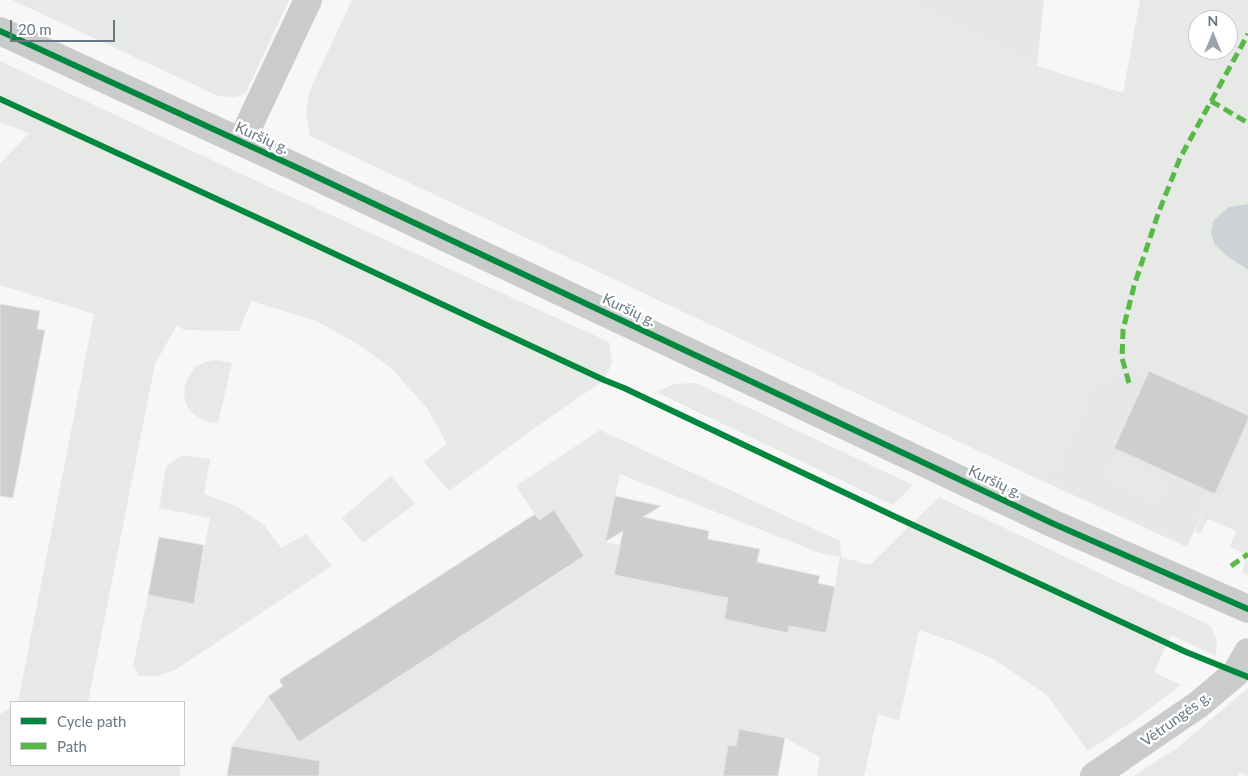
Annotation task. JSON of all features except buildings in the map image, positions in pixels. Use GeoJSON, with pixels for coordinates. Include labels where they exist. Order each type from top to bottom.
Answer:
{"type":"FeatureCollection","features":[{"type":"Feature","properties":{"kind":"street"},"geometry":{"type":"LineString","coordinates":[[241,142],[308,0]]}},
{"type":"Feature","properties":{"kind":"street","name":"Kuršių g."},"geometry":{"type":"LineString","coordinates":[[0,31],[241,142],[1054,524],[1248,609]]}},
{"type":"Feature","properties":{"kind":"street","name":"Vėtrungės g."},"geometry":{"type":"LineString","coordinates":[[1094,776],[1199,704],[1236,673],[1248,652]]}},
{"type":"Feature","properties":{"kind":"shaded area"},"geometry":{"type":"Polygon","coordinates":[[[12,0],[289,0],[246,92],[235,97],[218,96],[12,0]]]}},
{"type":"Feature","properties":{"kind":"shaded area"},"geometry":{"type":"Polygon","coordinates":[[[352,0],[897,0],[1037,66],[1123,93],[1140,0],[1248,0],[1248,204],[1229,207],[1227,256],[1248,270],[1248,415],[1149,371],[1122,362],[1089,391],[1056,467],[1038,479],[310,136],[306,114],[309,92],[352,0]]]}},
{"type":"Feature","properties":{"kind":"shaded area"},"geometry":{"type":"Polygon","coordinates":[[[897,0],[1044,0],[1037,66],[897,0]]]}},
{"type":"Feature","properties":{"kind":"shaded area"},"geometry":{"type":"Polygon","coordinates":[[[0,61],[609,342],[612,363],[604,380],[449,491],[424,462],[447,444],[427,408],[390,367],[356,343],[317,321],[251,301],[239,331],[184,330],[177,325],[155,364],[88,701],[18,701],[94,314],[0,285],[0,164],[29,133],[0,122],[0,61]]]}},
{"type":"Feature","properties":{"kind":"shaded area"},"geometry":{"type":"Polygon","coordinates":[[[1248,204],[1248,270],[1227,256],[1215,245],[1211,233],[1213,221],[1229,207],[1248,204]]]}},
{"type":"Feature","properties":{"kind":"shaded area"},"geometry":{"type":"Polygon","coordinates":[[[216,360],[232,363],[218,423],[204,421],[195,415],[188,408],[184,396],[185,385],[195,367],[205,362],[216,360]]]}},
{"type":"Feature","properties":{"kind":"shaded area"},"geometry":{"type":"Polygon","coordinates":[[[1122,362],[1149,371],[1248,415],[1248,421],[1223,493],[1216,506],[1207,502],[1187,547],[1038,479],[1056,467],[1089,391],[1122,362]]]}},
{"type":"Feature","properties":{"kind":"shaded area"},"geometry":{"type":"Polygon","coordinates":[[[696,383],[913,485],[893,505],[656,392],[675,384],[696,383]]]}},
{"type":"Feature","properties":{"kind":"shaded area"},"geometry":{"type":"Polygon","coordinates":[[[1248,421],[1248,575],[1242,573],[1247,555],[1230,547],[1236,531],[1208,519],[1200,534],[1195,532],[1207,502],[1216,506],[1223,493],[1248,421]]]}},
{"type":"Feature","properties":{"kind":"shaded area"},"geometry":{"type":"Polygon","coordinates":[[[600,430],[840,541],[841,557],[870,565],[939,497],[1211,626],[1217,641],[1216,656],[1171,635],[1154,672],[1181,685],[1136,719],[1088,751],[1047,695],[992,658],[919,630],[899,720],[878,714],[864,776],[817,776],[820,757],[785,738],[739,729],[736,746],[728,745],[723,776],[282,776],[275,772],[278,754],[232,746],[268,696],[294,735],[313,733],[355,706],[379,680],[384,687],[426,660],[422,653],[451,634],[455,641],[497,613],[494,607],[522,589],[526,595],[569,567],[564,560],[580,550],[554,510],[539,520],[516,486],[600,430]],[[620,474],[605,542],[620,545],[614,575],[678,588],[730,590],[724,619],[788,633],[789,626],[826,633],[840,557],[817,552],[620,474]]]}},
{"type":"Feature","properties":{"kind":"shaded area"},"geometry":{"type":"Polygon","coordinates":[[[182,455],[210,459],[204,494],[236,506],[264,525],[281,548],[306,534],[332,566],[175,670],[156,676],[139,676],[133,666],[148,595],[194,604],[210,518],[159,508],[166,467],[182,455]]]}},
{"type":"Feature","properties":{"kind":"shaded area"},"geometry":{"type":"Polygon","coordinates":[[[1117,459],[1123,459],[1166,480],[1165,494],[1158,502],[1110,482],[1107,476],[1107,469],[1117,459]]]}},
{"type":"Feature","properties":{"kind":"shaded area"},"geometry":{"type":"Polygon","coordinates":[[[391,476],[415,504],[363,543],[342,518],[391,476]]]}},
{"type":"Feature","properties":{"kind":"shaded area"},"geometry":{"type":"Polygon","coordinates":[[[1248,688],[1248,776],[1239,772],[1238,776],[1133,776],[1176,749],[1248,688]]]}},
{"type":"Feature","properties":{"kind":"shaded area"},"geometry":{"type":"Polygon","coordinates":[[[10,709],[10,766],[181,766],[179,776],[0,776],[0,714],[10,709]]]}},
{"type":"Feature","properties":{"kind":"marked path"},"geometry":{"type":"LineString","coordinates":[[1129,383],[1122,358],[1123,330],[1134,286],[1158,214],[1180,158],[1248,34]]}},
{"type":"Feature","properties":{"kind":"marked path"},"geometry":{"type":"LineString","coordinates":[[1211,101],[1248,123]]}},
{"type":"Feature","properties":{"kind":"marked path"},"geometry":{"type":"LineString","coordinates":[[1231,566],[1248,554]]}},
{"type":"Feature","properties":{"kind":"cycle path"},"geometry":{"type":"LineString","coordinates":[[0,31],[300,169],[1054,524],[1248,609]]}},
{"type":"Feature","properties":{"kind":"cycle path"},"geometry":{"type":"LineString","coordinates":[[0,99],[624,388],[1186,652],[1248,677]]}}]}
